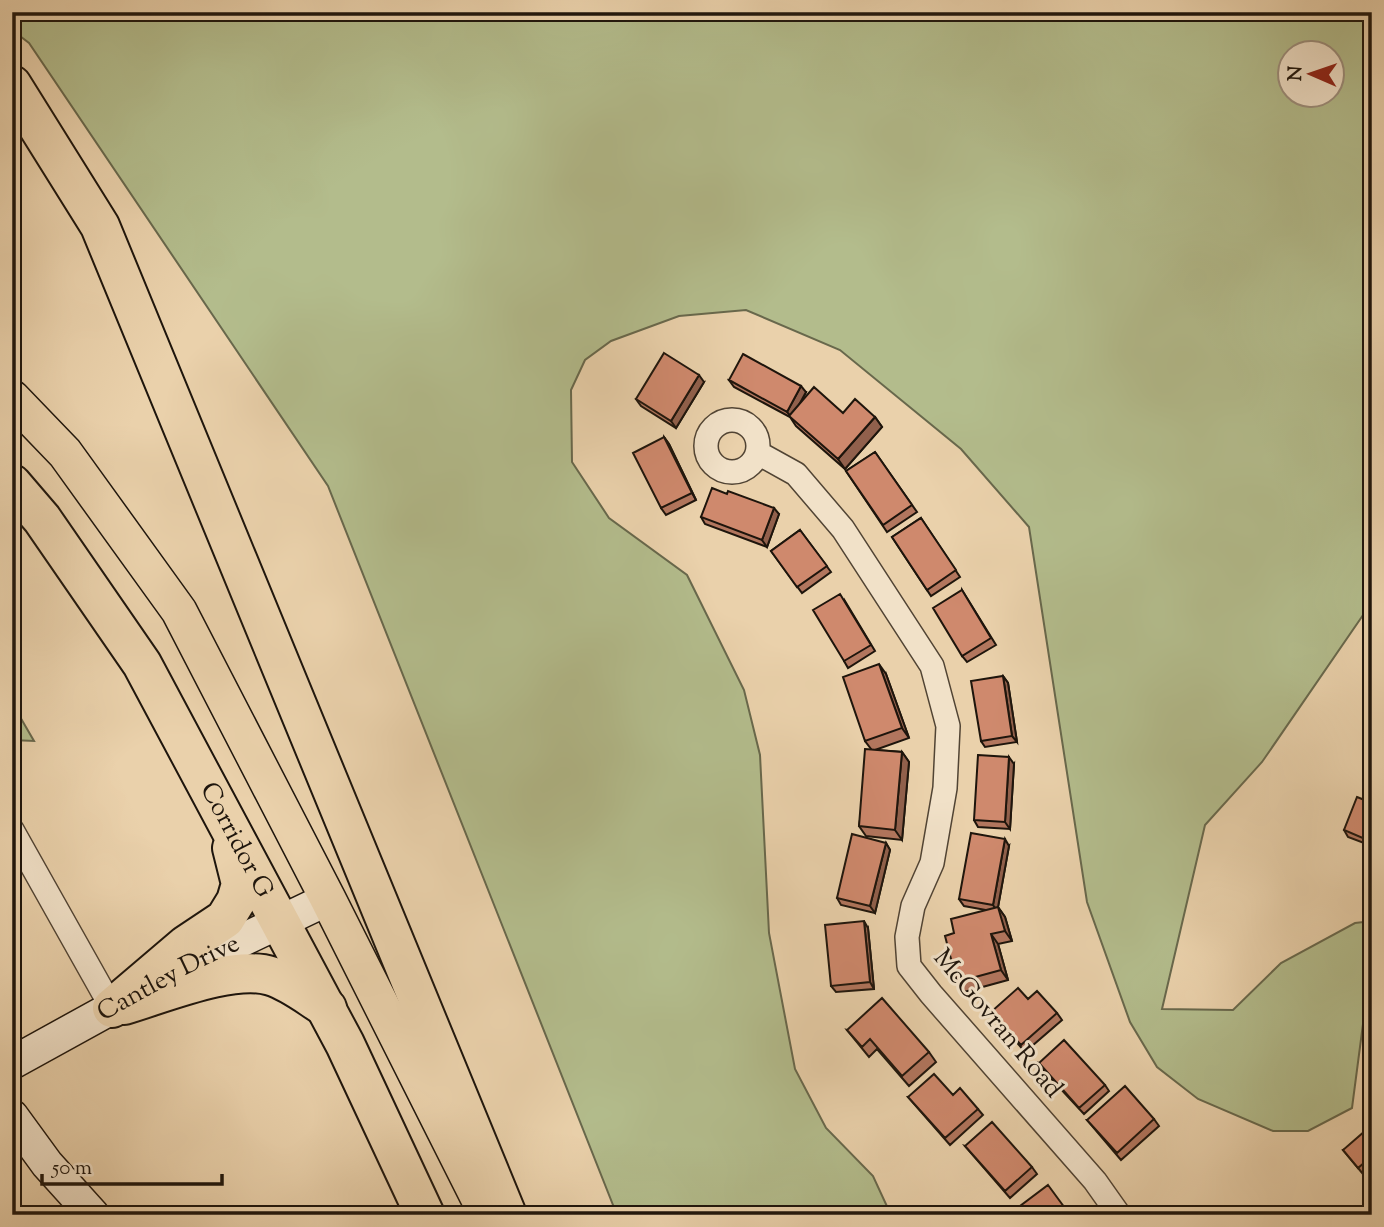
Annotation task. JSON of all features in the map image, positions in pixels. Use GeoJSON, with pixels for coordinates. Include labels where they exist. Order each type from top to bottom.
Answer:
{"type":"FeatureCollection","features":[{"type":"Feature","properties":{"kind":"highway"},"geometry":{"type":"LineString","coordinates":[[12,85],[100,226],[507,1215]]}},
{"type":"Feature","properties":{"kind":"highway","name":"Corridor G"},"geometry":{"type":"LineString","coordinates":[[12,484],[42,519],[142,664],[327,1008],[425,1215]]}},
{"type":"Feature","properties":{"kind":"highway"},"geometry":{"type":"LineString","coordinates":[[112,1008],[186,945],[225,919],[236,901],[241,884],[236,859],[213,797]]}},
{"type":"Feature","properties":{"kind":"highway"},"geometry":{"type":"LineString","coordinates":[[112,1008],[233,973],[269,975],[327,1008]]}},
{"type":"Feature","properties":{"kind":"main road"},"geometry":{"type":"LineString","coordinates":[[12,398],[65,453],[179,611],[487,1215]]}},
{"type":"Feature","properties":{"kind":"street","name":"McGovran Road"},"geometry":{"type":"LineString","coordinates":[[758,453],[796,474],[843,529],[932,666],[948,726],[945,788],[932,863],[913,906],[906,937],[909,966],[1095,1181],[1119,1215]]}},
{"type":"Feature","properties":{"kind":"street"},"geometry":{"type":"LineString","coordinates":[[12,830],[112,1008]]}},
{"type":"Feature","properties":{"kind":"street","name":"Cantley Drive"},"geometry":{"type":"LineString","coordinates":[[12,1063],[188,966],[328,899]]}},
{"type":"Feature","properties":{"kind":"street"},"geometry":{"type":"LineString","coordinates":[[12,1116],[47,1164],[93,1215]]}},
{"type":"Feature","properties":{"kind":"green space"},"geometry":{"type":"Polygon","coordinates":[[[12,12],[1372,12],[1372,602],[1262,762],[1205,825],[1162,1009],[1233,1010],[1281,963],[1355,923],[1372,921],[1372,999],[1363,1024],[1352,1108],[1308,1131],[1273,1131],[1198,1099],[1157,1067],[1130,1022],[1087,902],[1029,527],[961,449],[840,350],[746,310],[679,316],[611,341],[585,360],[571,390],[572,462],[609,518],[687,575],[744,690],[760,755],[769,933],[795,1069],[826,1128],[873,1176],[891,1215],[617,1215],[328,486],[29,43],[12,30],[12,12]]]}},
{"type":"Feature","properties":{"kind":"green space"},"geometry":{"type":"Polygon","coordinates":[[[12,703],[34,741],[12,740],[12,703]]]}},
{"type":"Feature","properties":{"kind":"building"},"geometry":{"type":"Polygon","coordinates":[[[664,353],[699,375],[671,421],[636,399],[664,353]]]}},
{"type":"Feature","properties":{"kind":"building"},"geometry":{"type":"Polygon","coordinates":[[[743,354],[801,386],[787,412],[729,380],[743,354]]]}},
{"type":"Feature","properties":{"kind":"building"},"geometry":{"type":"Polygon","coordinates":[[[814,387],[843,413],[855,399],[875,417],[838,459],[789,416],[814,387]]]}},
{"type":"Feature","properties":{"kind":"building"},"geometry":{"type":"Polygon","coordinates":[[[664,437],[692,493],[661,508],[633,453],[664,437]]]}},
{"type":"Feature","properties":{"kind":"building"},"geometry":{"type":"Polygon","coordinates":[[[875,452],[912,505],[883,525],[846,471],[875,452]]]}},
{"type":"Feature","properties":{"kind":"building"},"geometry":{"type":"Polygon","coordinates":[[[712,488],[774,508],[762,540],[701,517],[712,488]]]}},
{"type":"Feature","properties":{"kind":"building"},"geometry":{"type":"Polygon","coordinates":[[[921,518],[956,570],[927,590],[892,537],[921,518]]]}},
{"type":"Feature","properties":{"kind":"building"},"geometry":{"type":"Polygon","coordinates":[[[800,530],[827,566],[797,587],[771,551],[800,530]]]}},
{"type":"Feature","properties":{"kind":"building"},"geometry":{"type":"Polygon","coordinates":[[[962,590],[991,638],[962,656],[933,608],[962,590]]]}},
{"type":"Feature","properties":{"kind":"building"},"geometry":{"type":"Polygon","coordinates":[[[840,594],[871,645],[844,661],[813,610],[840,594]]]}},
{"type":"Feature","properties":{"kind":"building"},"geometry":{"type":"Polygon","coordinates":[[[879,664],[902,728],[865,741],[843,677],[879,664]]]}},
{"type":"Feature","properties":{"kind":"building"},"geometry":{"type":"Polygon","coordinates":[[[1003,676],[1012,736],[981,741],[971,681],[1003,676]]]}},
{"type":"Feature","properties":{"kind":"building"},"geometry":{"type":"Polygon","coordinates":[[[865,749],[902,752],[895,830],[859,826],[865,749]]]}},
{"type":"Feature","properties":{"kind":"building"},"geometry":{"type":"Polygon","coordinates":[[[978,755],[1009,757],[1005,822],[974,820],[978,755]]]}},
{"type":"Feature","properties":{"kind":"building"},"geometry":{"type":"Polygon","coordinates":[[[1357,797],[1372,803],[1372,842],[1344,830],[1357,797]]]}},
{"type":"Feature","properties":{"kind":"building"},"geometry":{"type":"Polygon","coordinates":[[[971,833],[1005,839],[993,905],[959,899],[971,833]]]}},
{"type":"Feature","properties":{"kind":"building"},"geometry":{"type":"Polygon","coordinates":[[[852,834],[886,843],[870,906],[837,898],[852,834]]]}},
{"type":"Feature","properties":{"kind":"building"},"geometry":{"type":"Polygon","coordinates":[[[998,907],[1005,931],[991,934],[1001,970],[957,982],[945,936],[954,933],[951,919],[998,907]]]}},
{"type":"Feature","properties":{"kind":"building"},"geometry":{"type":"Polygon","coordinates":[[[864,921],[870,982],[831,986],[825,925],[864,921]]]}},
{"type":"Feature","properties":{"kind":"building"},"geometry":{"type":"Polygon","coordinates":[[[1018,988],[1028,999],[1037,991],[1057,1013],[1021,1045],[991,1012],[1018,988]]]}},
{"type":"Feature","properties":{"kind":"building"},"geometry":{"type":"Polygon","coordinates":[[[882,998],[929,1052],[902,1076],[870,1039],[862,1047],[847,1030],[882,998]]]}},
{"type":"Feature","properties":{"kind":"building"},"geometry":{"type":"Polygon","coordinates":[[[1064,1040],[1105,1085],[1079,1108],[1039,1063],[1064,1040]]]}},
{"type":"Feature","properties":{"kind":"building"},"geometry":{"type":"Polygon","coordinates":[[[934,1074],[953,1095],[960,1088],[978,1109],[945,1138],[908,1097],[934,1074]]]}},
{"type":"Feature","properties":{"kind":"building"},"geometry":{"type":"Polygon","coordinates":[[[1125,1086],[1154,1119],[1117,1153],[1087,1120],[1125,1086]]]}},
{"type":"Feature","properties":{"kind":"building"},"geometry":{"type":"Polygon","coordinates":[[[992,1122],[1032,1167],[1005,1191],[965,1146],[992,1122]]]}},
{"type":"Feature","properties":{"kind":"building"},"geometry":{"type":"Polygon","coordinates":[[[1365,1131],[1372,1139],[1372,1156],[1358,1168],[1343,1150],[1365,1131]]]}},
{"type":"Feature","properties":{"kind":"building"},"geometry":{"type":"Polygon","coordinates":[[[1048,1185],[1070,1215],[1008,1215],[1048,1185]]]}}]}
